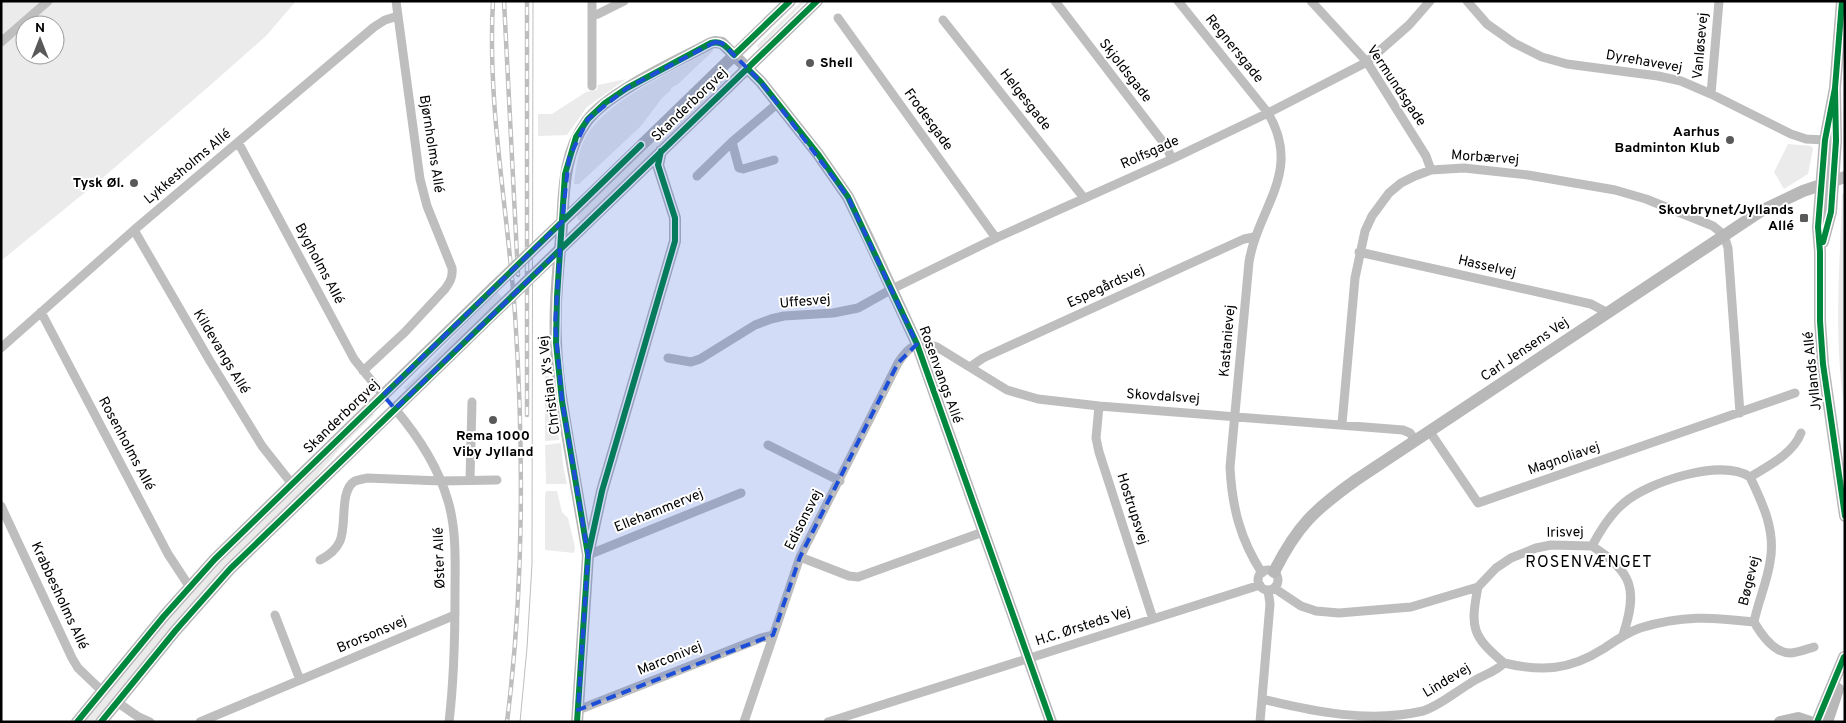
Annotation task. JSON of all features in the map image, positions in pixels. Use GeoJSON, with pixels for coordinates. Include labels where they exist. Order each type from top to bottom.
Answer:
{"type":"FeatureCollection","features":[{"type":"Feature","properties":{"kind":"street"},"geometry":{"type":"LineString","coordinates":[[1,42],[48,1]]}},
{"type":"Feature","properties":{"kind":"street","name":"Bjørnholms Allé"},"geometry":{"type":"LineString","coordinates":[[363,371],[405,332],[445,289],[451,281],[453,274],[427,206],[420,179],[396,1]]}},
{"type":"Feature","properties":{"kind":"street"},"geometry":{"type":"LineString","coordinates":[[592,1],[592,86]]}},
{"type":"Feature","properties":{"kind":"street"},"geometry":{"type":"LineString","coordinates":[[592,15],[624,1]]}},
{"type":"Feature","properties":{"kind":"street","name":"Skanderborgvej"},"geometry":{"type":"LineString","coordinates":[[76,722],[189,586],[383,395],[790,1]]}},
{"type":"Feature","properties":{"kind":"street","name":"Skanderborgvej"},"geometry":{"type":"LineString","coordinates":[[101,722],[176,630],[230,569],[817,1]]}},
{"type":"Feature","properties":{"kind":"street","name":"Skjoldsgade"},"geometry":{"type":"LineString","coordinates":[[1055,1],[1166,146],[1172,159]]}},
{"type":"Feature","properties":{"kind":"street","name":"Regnersgade"},"geometry":{"type":"LineString","coordinates":[[1178,1],[1268,113]]}},
{"type":"Feature","properties":{"kind":"street","name":"Vermundsgade"},"geometry":{"type":"LineString","coordinates":[[1310,1],[1367,62],[1426,156],[1431,170]]}},
{"type":"Feature","properties":{"kind":"street","name":"Rolfsgade"},"geometry":{"type":"LineString","coordinates":[[892,289],[996,238],[1172,159],[1268,113],[1367,62],[1409,25],[1430,1]]}},
{"type":"Feature","properties":{"kind":"street","name":"Dyrehavevej"},"geometry":{"type":"LineString","coordinates":[[1467,1],[1487,24],[1514,44],[1542,57],[1567,64],[1658,76],[1681,81],[1791,134],[1825,140]]}},
{"type":"Feature","properties":{"kind":"street","name":"Vanløsevej"},"geometry":{"type":"LineString","coordinates":[[1711,94],[1719,1]]}},
{"type":"Feature","properties":{"kind":"street","name":"Jyllands Allé"},"geometry":{"type":"LineString","coordinates":[[1833,181],[1825,140],[1842,42],[1842,1]]}},
{"type":"Feature","properties":{"kind":"street","name":"Lykkesholms Allé"},"geometry":{"type":"LineString","coordinates":[[1,348],[134,230],[374,27],[385,20],[398,16]]}},
{"type":"Feature","properties":{"kind":"street","name":"Frodesgade"},"geometry":{"type":"LineString","coordinates":[[838,18],[996,238]]}},
{"type":"Feature","properties":{"kind":"street","name":"Helgesgade"},"geometry":{"type":"LineString","coordinates":[[943,20],[1084,198]]}},
{"type":"Feature","properties":{"kind":"street","name":"Christian X's Vej"},"geometry":{"type":"LineString","coordinates":[[588,555],[562,401],[556,343],[564,187],[569,158],[576,137],[588,119],[605,102],[627,88],[711,43],[722,43],[747,68]]}},
{"type":"Feature","properties":{"kind":"street","name":"Rosenvangs Allé"},"geometry":{"type":"LineString","coordinates":[[747,68],[778,103],[848,196],[892,289],[917,344],[1051,722]]}},
{"type":"Feature","properties":{"kind":"street","name":"Jyllands Allé"},"geometry":{"type":"LineString","coordinates":[[1835,88],[1836,141],[1833,181],[1818,227],[1822,357],[1841,468],[1845,516]]}},
{"type":"Feature","properties":{"kind":"street"},"geometry":{"type":"LineString","coordinates":[[697,176],[732,142],[778,103]]}},
{"type":"Feature","properties":{"kind":"street","name":"Kastanievej"},"geometry":{"type":"LineString","coordinates":[[1268,113],[1277,129],[1281,160],[1279,177],[1273,197],[1254,237],[1248,262],[1230,467],[1235,512],[1249,553],[1268,572]]}},
{"type":"Feature","properties":{"kind":"street","name":"Bygholms Allé"},"geometry":{"type":"LineString","coordinates":[[238,142],[354,359],[383,395]]}},
{"type":"Feature","properties":{"kind":"street"},"geometry":{"type":"LineString","coordinates":[[732,142],[740,168],[743,169],[774,160]]}},
{"type":"Feature","properties":{"kind":"street","name":"Christian X's Vej"},"geometry":{"type":"LineString","coordinates":[[577,716],[588,555],[602,490],[675,241],[675,218],[658,166],[661,151]]}},
{"type":"Feature","properties":{"kind":"street","name":"Morbærvej"},"geometry":{"type":"LineString","coordinates":[[1342,424],[1355,278],[1365,231],[1380,204],[1401,183],[1431,170],[1464,168],[1528,175],[1614,190],[1646,199],[1713,226],[1724,235]]}},
{"type":"Feature","properties":{"kind":"street","name":"Carl Jensens Vej"},"geometry":{"type":"LineString","coordinates":[[1268,572],[1316,510],[1348,486],[1724,235],[1779,202],[1803,191],[1833,181]]}},
{"type":"Feature","properties":{"kind":"street","name":"Kildevangs Allé"},"geometry":{"type":"LineString","coordinates":[[134,230],[215,370],[262,446],[292,484]]}},
{"type":"Feature","properties":{"kind":"street"},"geometry":{"type":"LineString","coordinates":[[1724,235],[1728,248],[1740,412]]}},
{"type":"Feature","properties":{"kind":"street","name":"Espegårdsvej"},"geometry":{"type":"LineString","coordinates":[[970,367],[983,358],[1235,243],[1254,237]]}},
{"type":"Feature","properties":{"kind":"street","name":"Hasselvej"},"geometry":{"type":"LineString","coordinates":[[1360,252],[1591,304],[1608,313]]}},
{"type":"Feature","properties":{"kind":"street","name":"Uffesvej"},"geometry":{"type":"LineString","coordinates":[[668,358],[691,362],[700,359],[765,321],[784,316],[846,311],[858,308],[892,289]]}},
{"type":"Feature","properties":{"kind":"street","name":"Rosenholms Allé"},"geometry":{"type":"LineString","coordinates":[[41,312],[168,554],[189,586]]}},
{"type":"Feature","properties":{"kind":"street","name":"Skovdalsvej"},"geometry":{"type":"LineString","coordinates":[[917,344],[930,344],[937,347],[1007,390],[1038,399],[1099,406],[1403,430],[1410,433],[1416,441]]}},
{"type":"Feature","properties":{"kind":"street","name":"Edisonsvej"},"geometry":{"type":"LineString","coordinates":[[744,722],[800,557],[898,363],[905,352],[917,344]]}},
{"type":"Feature","properties":{"kind":"street","name":"Magnoliavej"},"geometry":{"type":"LineString","coordinates":[[1430,432],[1478,503],[1795,393]]}},
{"type":"Feature","properties":{"kind":"street","name":"Skanderborgvej"},"geometry":{"type":"LineString","coordinates":[[383,395],[395,409]]}},
{"type":"Feature","properties":{"kind":"street"},"geometry":{"type":"LineString","coordinates":[[470,480],[472,402]]}},
{"type":"Feature","properties":{"kind":"street","name":"Hostrupsvej"},"geometry":{"type":"LineString","coordinates":[[1099,406],[1096,438],[1099,452],[1153,619]]}},
{"type":"Feature","properties":{"kind":"street","name":"Øster Allé"},"geometry":{"type":"LineString","coordinates":[[395,409],[422,444],[441,481],[452,521],[455,564],[455,615],[454,674],[449,722]]}},
{"type":"Feature","properties":{"kind":"street"},"geometry":{"type":"LineString","coordinates":[[1750,477],[1778,460],[1793,446],[1801,433]]}},
{"type":"Feature","properties":{"kind":"street"},"geometry":{"type":"LineString","coordinates":[[768,445],[840,481]]}},
{"type":"Feature","properties":{"kind":"street","name":"Irisvej"},"geometry":{"type":"LineString","coordinates":[[1478,588],[1496,568],[1511,558],[1536,548],[1551,545],[1592,546],[1613,514],[1624,503],[1653,486],[1693,472],[1711,470],[1743,472],[1750,477]]}},
{"type":"Feature","properties":{"kind":"street","name":"Bøgevej"},"geometry":{"type":"LineString","coordinates":[[1750,477],[1766,511],[1771,536],[1771,562],[1754,622],[1764,637],[1780,651],[1790,653],[1814,647]]}},
{"type":"Feature","properties":{"kind":"street"},"geometry":{"type":"LineString","coordinates":[[320,560],[328,555],[339,542],[344,523],[348,488],[355,481],[367,478],[441,481],[497,480]]}},
{"type":"Feature","properties":{"kind":"street","name":"Ellehammervej"},"geometry":{"type":"LineString","coordinates":[[588,555],[741,493]]}},
{"type":"Feature","properties":{"kind":"street","name":"Krabbesholms Allé"},"geometry":{"type":"LineString","coordinates":[[1,506],[72,658],[78,668],[102,691]]}},
{"type":"Feature","properties":{"kind":"street"},"geometry":{"type":"LineString","coordinates":[[800,557],[849,576],[858,576],[983,532]]}},
{"type":"Feature","properties":{"kind":"street"},"geometry":{"type":"LineString","coordinates":[[1592,546],[1619,567],[1631,587],[1632,602],[1623,635]]}},
{"type":"Feature","properties":{"kind":"street"},"geometry":{"type":"LineString","coordinates":[[1268,587],[1278,580],[1268,572],[1259,579],[1268,587],[1301,606],[1316,611],[1339,613],[1411,607],[1478,588],[1473,612],[1475,632],[1486,647],[1504,663],[1524,668],[1545,669],[1566,666],[1586,659],[1623,635],[1639,629],[1688,618],[1754,622]]}},
{"type":"Feature","properties":{"kind":"street"},"geometry":{"type":"LineString","coordinates":[[1260,722],[1270,604],[1268,587]]}},
{"type":"Feature","properties":{"kind":"street","name":"H.C. Ørsteds Vej"},"geometry":{"type":"LineString","coordinates":[[828,722],[1153,619],[1268,587]]}},
{"type":"Feature","properties":{"kind":"street"},"geometry":{"type":"LineString","coordinates":[[276,614],[300,680]]}},
{"type":"Feature","properties":{"kind":"street","name":"Brorsonsvej"},"geometry":{"type":"LineString","coordinates":[[200,722],[455,615]]}},
{"type":"Feature","properties":{"kind":"street","name":"Marconivej"},"geometry":{"type":"LineString","coordinates":[[577,716],[773,635]]}},
{"type":"Feature","properties":{"kind":"street"},"geometry":{"type":"LineString","coordinates":[[1817,722],[1845,656]]}},
{"type":"Feature","properties":{"kind":"street"},"geometry":{"type":"LineString","coordinates":[[1828,722],[1837,697],[1845,656]]}},
{"type":"Feature","properties":{"kind":"street","name":"Lindevej"},"geometry":{"type":"LineString","coordinates":[[1262,699],[1344,717],[1397,718],[1424,711],[1485,674],[1497,671],[1504,663]]}},
{"type":"Feature","properties":{"kind":"street"},"geometry":{"type":"LineString","coordinates":[[117,702],[137,716],[150,722]]}},
{"type":"Feature","properties":{"kind":"street"},"geometry":{"type":"LineString","coordinates":[[1780,722],[1798,718],[1810,722]]}},
{"type":"Feature","properties":{"kind":"highlighted area"},"geometry":{"type":"Polygon","coordinates":[[[715,42],[722,43],[761,82],[848,197],[917,344],[898,363],[800,557],[773,635],[578,710],[588,555],[562,401],[555,324],[560,250],[395,409],[383,395],[562,222],[569,158],[588,119],[627,88],[715,42]]]}},
{"type":"Feature","properties":{"kind":"shaded area"},"geometry":{"type":"Polygon","coordinates":[[[1,1],[296,1],[266,36],[99,181],[2,260],[1,1]]]}},
{"type":"Feature","properties":{"kind":"shaded area"},"geometry":{"type":"Polygon","coordinates":[[[802,1],[806,1],[759,48],[756,46],[802,1]]]}},
{"type":"Feature","properties":{"kind":"shaded area"},"geometry":{"type":"Polygon","coordinates":[[[714,50],[678,84],[671,88],[641,126],[579,184],[574,184],[581,146],[597,122],[610,109],[643,87],[714,50]]]}},
{"type":"Feature","properties":{"kind":"shaded area"},"geometry":{"type":"Polygon","coordinates":[[[725,73],[729,77],[583,219],[580,221],[577,219],[578,214],[717,78],[725,73]]]}},
{"type":"Feature","properties":{"kind":"shaded area"},"geometry":{"type":"Polygon","coordinates":[[[626,79],[587,107],[567,135],[538,136],[538,114],[552,114],[586,92],[597,90],[598,85],[626,79]]]}},
{"type":"Feature","properties":{"kind":"shaded area"},"geometry":{"type":"Polygon","coordinates":[[[1788,144],[1811,146],[1813,149],[1808,174],[1784,189],[1774,172],[1788,144]]]}},
{"type":"Feature","properties":{"kind":"shaded area"},"geometry":{"type":"Polygon","coordinates":[[[1845,192],[1845,411],[1841,384],[1838,330],[1842,194],[1845,192]]]}},
{"type":"Feature","properties":{"kind":"shaded area"},"geometry":{"type":"Polygon","coordinates":[[[497,292],[502,297],[406,390],[404,388],[497,292]]]}},
{"type":"Feature","properties":{"kind":"shaded area"},"geometry":{"type":"Polygon","coordinates":[[[545,376],[549,376],[559,440],[545,441],[545,376]]]}},
{"type":"Feature","properties":{"kind":"shaded area"},"geometry":{"type":"Polygon","coordinates":[[[372,413],[374,415],[343,445],[314,479],[174,624],[93,722],[84,722],[148,643],[220,562],[372,413]]]}},
{"type":"Feature","properties":{"kind":"shaded area"},"geometry":{"type":"Polygon","coordinates":[[[561,443],[567,484],[546,484],[545,445],[561,443]]]}},
{"type":"Feature","properties":{"kind":"shaded area"},"geometry":{"type":"Polygon","coordinates":[[[546,491],[557,491],[562,512],[568,518],[575,547],[574,553],[545,550],[546,491]]]}},
{"type":"Feature","properties":{"kind":"tram line"},"geometry":{"type":"LineString","coordinates":[[520,722],[532,564],[533,1]]}},
{"type":"Feature","properties":{"kind":"railway"},"geometry":{"type":"LineString","coordinates":[[493,1],[492,40],[495,119],[515,314],[521,467],[517,620],[507,722]]}},
{"type":"Feature","properties":{"kind":"railway"},"geometry":{"type":"LineString","coordinates":[[504,1],[518,275]]}},
{"type":"Feature","properties":{"kind":"railway"},"geometry":{"type":"LineString","coordinates":[[527,1],[527,415]]}},
{"type":"Feature","properties":{"kind":"cycle path"},"geometry":{"type":"LineString","coordinates":[[588,555],[562,401],[556,343],[565,174],[576,137],[588,119],[605,103],[627,88],[711,43],[715,42],[727,47],[734,55],[790,1]]}},
{"type":"Feature","properties":{"kind":"cycle path"},"geometry":{"type":"LineString","coordinates":[[101,722],[176,630],[230,569],[817,1]]}},
{"type":"Feature","properties":{"kind":"cycle path"},"geometry":{"type":"LineString","coordinates":[[1823,242],[1831,212],[1836,141],[1835,88],[1842,1]]}},
{"type":"Feature","properties":{"kind":"cycle path"},"geometry":{"type":"LineString","coordinates":[[747,68],[761,82],[818,154],[848,197],[917,344],[1051,722]]}},
{"type":"Feature","properties":{"kind":"cycle path"},"geometry":{"type":"LineString","coordinates":[[1835,88],[1825,140],[1818,227],[1820,321],[1823,364],[1845,516]]}},
{"type":"Feature","properties":{"kind":"cycle path"},"geometry":{"type":"LineString","coordinates":[[77,722],[164,616],[215,559],[641,145]]}},
{"type":"Feature","properties":{"kind":"cycle path"},"geometry":{"type":"LineString","coordinates":[[577,722],[588,555],[602,491],[675,241],[675,218],[658,165],[661,151]]}},
{"type":"Feature","properties":{"kind":"cycle path"},"geometry":{"type":"LineString","coordinates":[[1817,722],[1844,657]]}},
{"type":"Feature","properties":{"kind":"place","name":"Shell"},"geometry":{"type":"Point","coordinates":[810,63]}},
{"type":"Feature","properties":{"kind":"place","name":"Aarhus Badminton Klub"},"geometry":{"type":"Point","coordinates":[1730,140]}},
{"type":"Feature","properties":{"kind":"place","name":"Tysk Øl."},"geometry":{"type":"Point","coordinates":[134,183]}},
{"type":"Feature","properties":{"kind":"place","name":"Skovbrynet/Jyllands Allé"},"geometry":{"type":"Point","coordinates":[1804,218]}},
{"type":"Feature","properties":{"kind":"place","name":"Rema 1000 Viby Jylland"},"geometry":{"type":"Point","coordinates":[493,420]}},
{"type":"Feature","properties":{"kind":"district","name":"ROSENVÆNGET"},"geometry":{"type":"Point","coordinates":[1589,563]}}]}
